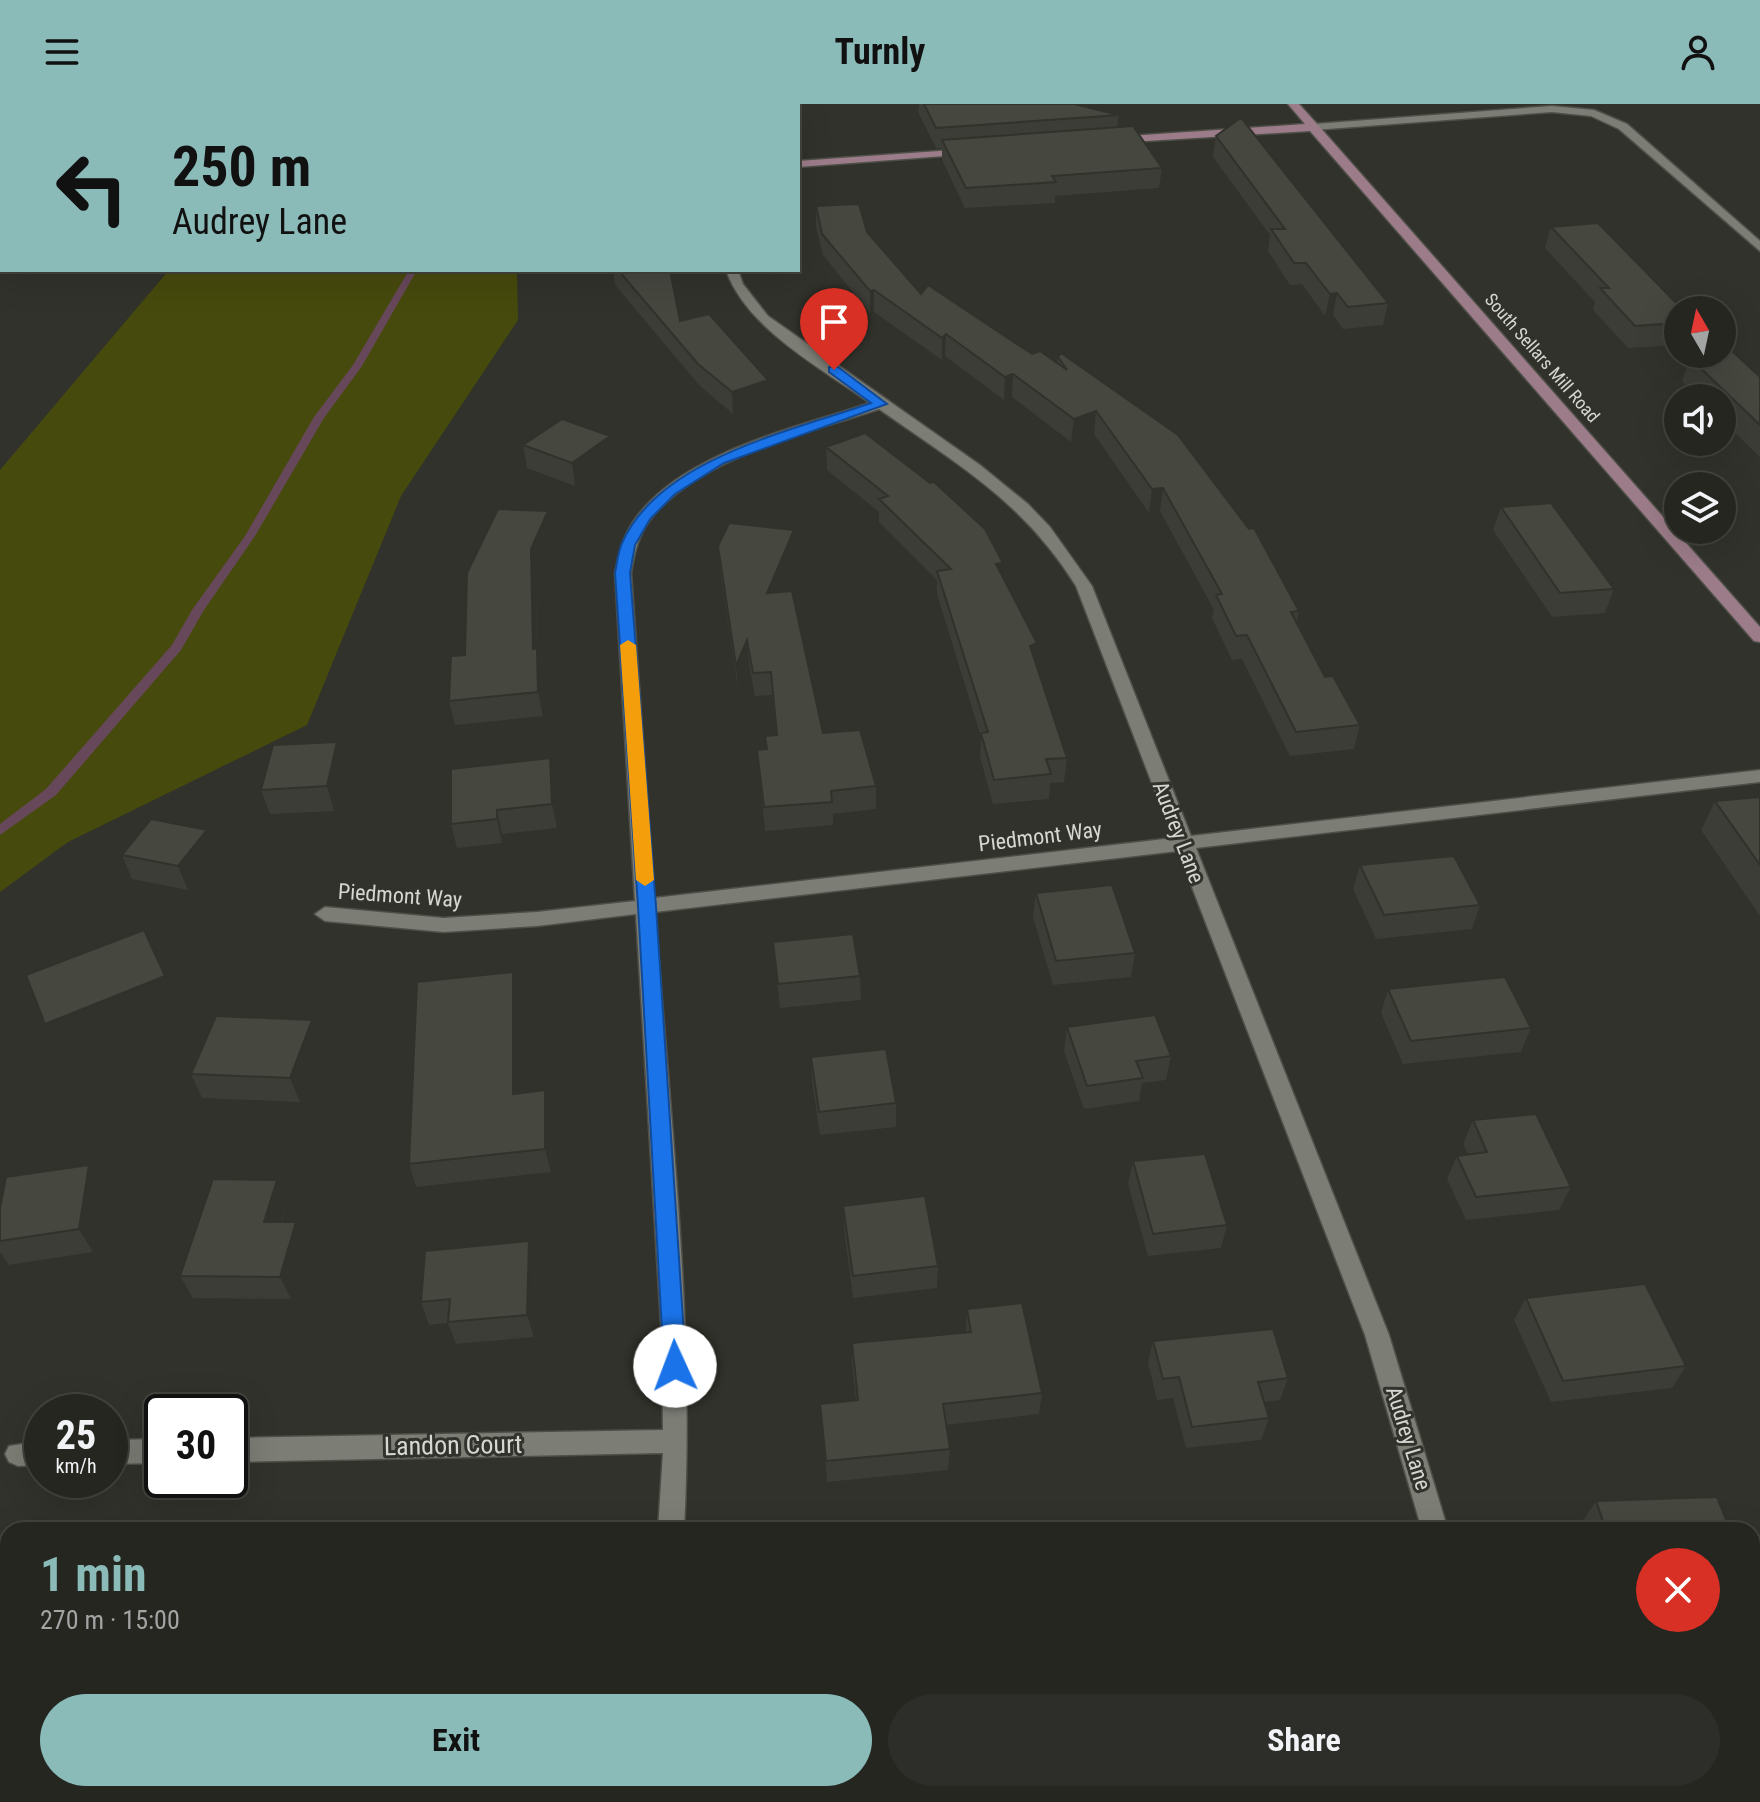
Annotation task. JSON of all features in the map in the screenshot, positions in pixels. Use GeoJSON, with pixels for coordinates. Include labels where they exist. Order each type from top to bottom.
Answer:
{"type":"FeatureCollection","features":[{"type":"Feature","properties":{"kind":"main road","name":"South Sellars Mill Road"},"geometry":{"type":"LineString","coordinates":[[1293,104],[1760,637]]}},
{"type":"Feature","properties":{"kind":"main road"},"geometry":{"type":"LineString","coordinates":[[1099,141],[1314,127]]}},
{"type":"Feature","properties":{"kind":"main road"},"geometry":{"type":"LineString","coordinates":[[800,164],[977,151]]}},
{"type":"Feature","properties":{"kind":"street"},"geometry":{"type":"LineString","coordinates":[[1314,127],[1577,108],[1614,120],[1632,133],[1760,247]]}},
{"type":"Feature","properties":{"kind":"street","name":"Audrey Lane"},"geometry":{"type":"LineString","coordinates":[[733,272],[737,284],[763,319],[998,485],[1043,525],[1065,552],[1084,586],[1377,1335],[1433,1522]]}},
{"type":"Feature","properties":{"kind":"street"},"geometry":{"type":"LineString","coordinates":[[671,1522],[676,1441],[674,1340],[623,573],[628,545],[644,517],[670,491],[719,461],[880,404]]}},
{"type":"Feature","properties":{"kind":"street","name":"Piedmont Way"},"geometry":{"type":"LineString","coordinates":[[325,914],[444,925],[537,919],[1760,776]]}},
{"type":"Feature","properties":{"kind":"street","name":"Landon Court"},"geometry":{"type":"LineString","coordinates":[[248,1450],[676,1441]]}},
{"type":"Feature","properties":{"kind":"shaded area"},"geometry":{"type":"Polygon","coordinates":[[[167,272],[517,272],[518,320],[401,496],[307,725],[68,842],[0,892],[0,470],[167,272]]]}},
{"type":"Feature","properties":{"kind":"building"},"geometry":{"type":"Polygon","coordinates":[[[924,104],[1074,104],[1119,115],[936,128],[924,104]]]}},
{"type":"Feature","properties":{"kind":"building"},"geometry":{"type":"Polygon","coordinates":[[[1239,119],[1388,303],[1348,307],[1337,293],[1330,294],[1306,263],[1294,263],[1271,229],[1285,229],[1216,136],[1239,119]]]}},
{"type":"Feature","properties":{"kind":"building"},"geometry":{"type":"Polygon","coordinates":[[[1133,126],[1162,168],[1052,176],[1056,182],[966,188],[942,140],[1133,126]]]}},
{"type":"Feature","properties":{"kind":"building"},"geometry":{"type":"Polygon","coordinates":[[[859,204],[867,232],[921,294],[928,285],[1032,354],[1040,351],[1067,370],[1058,357],[1061,353],[1178,435],[1249,529],[1254,528],[1299,611],[1291,612],[1325,677],[1333,676],[1360,725],[1296,732],[1247,635],[1236,636],[1216,595],[1222,594],[1163,488],[1152,489],[1096,411],[1074,419],[1013,374],[1005,377],[946,334],[942,338],[874,290],[870,291],[822,234],[816,206],[859,204]]]}},
{"type":"Feature","properties":{"kind":"building"},"geometry":{"type":"Polygon","coordinates":[[[1598,223],[1669,296],[1664,296],[1664,324],[1635,326],[1600,288],[1609,288],[1551,227],[1598,223]]]}},
{"type":"Feature","properties":{"kind":"building"},"geometry":{"type":"Polygon","coordinates":[[[620,272],[670,272],[680,321],[709,314],[768,380],[732,392],[698,364],[620,272]]]}},
{"type":"Feature","properties":{"kind":"building"},"geometry":{"type":"Polygon","coordinates":[[[1736,355],[1760,377],[1760,425],[1736,402],[1736,384],[1717,384],[1700,368],[1736,368],[1736,355]]]}},
{"type":"Feature","properties":{"kind":"building"},"geometry":{"type":"Polygon","coordinates":[[[562,419],[610,436],[572,463],[523,445],[562,419]]]}},
{"type":"Feature","properties":{"kind":"building"},"geometry":{"type":"Polygon","coordinates":[[[865,433],[930,483],[934,482],[985,529],[1003,563],[996,564],[1037,643],[1030,646],[1067,758],[1046,759],[1051,774],[994,780],[981,733],[988,732],[937,571],[951,569],[879,499],[888,496],[826,447],[865,433]]]}},
{"type":"Feature","properties":{"kind":"building"},"geometry":{"type":"Polygon","coordinates":[[[1551,503],[1614,589],[1560,593],[1501,507],[1551,503]]]}},
{"type":"Feature","properties":{"kind":"building"},"geometry":{"type":"Polygon","coordinates":[[[498,509],[548,511],[531,549],[533,649],[537,648],[538,692],[449,701],[451,656],[465,655],[467,573],[498,509]]]}},
{"type":"Feature","properties":{"kind":"building"},"geometry":{"type":"Polygon","coordinates":[[[729,523],[794,530],[767,593],[792,591],[823,733],[860,730],[876,786],[831,791],[832,802],[764,807],[757,750],[767,749],[765,736],[777,735],[771,672],[753,673],[747,640],[736,666],[718,546],[729,523]]]}},
{"type":"Feature","properties":{"kind":"building"},"geometry":{"type":"Polygon","coordinates":[[[337,742],[327,786],[261,790],[273,745],[337,742]]]}},
{"type":"Feature","properties":{"kind":"building"},"geometry":{"type":"Polygon","coordinates":[[[550,758],[552,804],[497,810],[497,819],[451,824],[451,769],[550,758]]]}},
{"type":"Feature","properties":{"kind":"building"},"geometry":{"type":"Polygon","coordinates":[[[1760,797],[1760,865],[1715,801],[1760,797]]]}},
{"type":"Feature","properties":{"kind":"building"},"geometry":{"type":"Polygon","coordinates":[[[151,819],[207,830],[178,866],[122,855],[151,819]]]}},
{"type":"Feature","properties":{"kind":"building"},"geometry":{"type":"Polygon","coordinates":[[[1454,856],[1480,905],[1384,915],[1360,865],[1454,856]]]}},
{"type":"Feature","properties":{"kind":"building"},"geometry":{"type":"Polygon","coordinates":[[[1112,885],[1135,953],[1056,961],[1036,893],[1112,885]]]}},
{"type":"Feature","properties":{"kind":"building"},"geometry":{"type":"Polygon","coordinates":[[[144,930],[165,976],[45,1024],[26,975],[144,930]]]}},
{"type":"Feature","properties":{"kind":"building"},"geometry":{"type":"Polygon","coordinates":[[[853,934],[860,976],[778,984],[773,942],[853,934]]]}},
{"type":"Feature","properties":{"kind":"building"},"geometry":{"type":"Polygon","coordinates":[[[513,972],[513,1094],[545,1090],[545,1149],[409,1164],[417,982],[513,972]]]}},
{"type":"Feature","properties":{"kind":"building"},"geometry":{"type":"Polygon","coordinates":[[[1505,977],[1531,1028],[1411,1041],[1388,989],[1505,977]]]}},
{"type":"Feature","properties":{"kind":"building"},"geometry":{"type":"Polygon","coordinates":[[[1155,1015],[1171,1056],[1136,1061],[1143,1078],[1087,1086],[1067,1027],[1155,1015]]]}},
{"type":"Feature","properties":{"kind":"building"},"geometry":{"type":"Polygon","coordinates":[[[216,1016],[312,1020],[290,1078],[191,1074],[216,1016]]]}},
{"type":"Feature","properties":{"kind":"building"},"geometry":{"type":"Polygon","coordinates":[[[886,1049],[896,1103],[819,1112],[811,1057],[886,1049]]]}},
{"type":"Feature","properties":{"kind":"building"},"geometry":{"type":"Polygon","coordinates":[[[1536,1114],[1571,1187],[1476,1197],[1457,1156],[1487,1152],[1473,1120],[1536,1114]]]}},
{"type":"Feature","properties":{"kind":"building"},"geometry":{"type":"Polygon","coordinates":[[[1205,1154],[1227,1225],[1153,1234],[1133,1161],[1205,1154]]]}},
{"type":"Feature","properties":{"kind":"building"},"geometry":{"type":"Polygon","coordinates":[[[89,1165],[79,1229],[0,1241],[0,1208],[6,1177],[89,1165]]]}},
{"type":"Feature","properties":{"kind":"building"},"geometry":{"type":"Polygon","coordinates":[[[213,1179],[277,1180],[264,1222],[296,1222],[280,1277],[180,1276],[213,1179]]]}},
{"type":"Feature","properties":{"kind":"building"},"geometry":{"type":"Polygon","coordinates":[[[925,1196],[938,1266],[853,1276],[843,1206],[925,1196]]]}},
{"type":"Feature","properties":{"kind":"building"},"geometry":{"type":"Polygon","coordinates":[[[529,1241],[527,1315],[448,1322],[450,1299],[421,1302],[425,1251],[529,1241]]]}},
{"type":"Feature","properties":{"kind":"building"},"geometry":{"type":"Polygon","coordinates":[[[1645,1284],[1686,1366],[1563,1381],[1526,1298],[1645,1284]]]}},
{"type":"Feature","properties":{"kind":"building"},"geometry":{"type":"Polygon","coordinates":[[[1022,1303],[1042,1393],[943,1404],[950,1449],[826,1461],[820,1404],[858,1400],[852,1343],[971,1332],[967,1309],[1022,1303]]]}},
{"type":"Feature","properties":{"kind":"building"},"geometry":{"type":"Polygon","coordinates":[[[1273,1329],[1288,1378],[1258,1382],[1269,1418],[1192,1427],[1179,1377],[1163,1379],[1153,1341],[1273,1329]]]}},
{"type":"Feature","properties":{"kind":"building"},"geometry":{"type":"Polygon","coordinates":[[[1717,1497],[1727,1522],[1603,1522],[1596,1501],[1717,1497]]]}},
{"type":"Feature","properties":{"kind":"waterway"},"geometry":{"type":"LineString","coordinates":[[0,831],[51,792],[177,647],[198,610],[250,536],[319,417],[357,366],[412,272]]}},
{"type":"Feature","properties":{"kind":"slow traffic"},"geometry":{"type":"LineString","coordinates":[[628,645],[645,880]]}},
{"type":"Feature","properties":{"kind":"route"},"geometry":{"type":"LineString","coordinates":[[675,1366],[623,573],[628,545],[644,517],[670,491],[719,461],[880,404],[834,370]]}}]}
